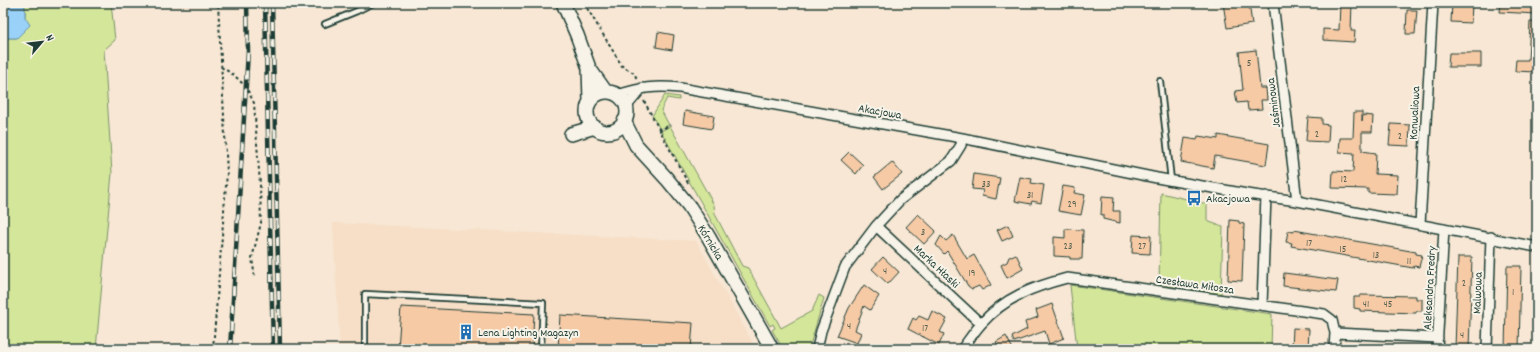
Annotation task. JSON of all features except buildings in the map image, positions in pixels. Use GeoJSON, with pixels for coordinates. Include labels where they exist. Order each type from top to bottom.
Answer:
{"type":"FeatureCollection","features":[{"type":"Feature","properties":{"kind":"street"},"geometry":{"type":"LineString","coordinates":[[563,3],[589,68],[590,101]]}},
{"type":"Feature","properties":{"kind":"street","name":"Jaśminowa"},"geometry":{"type":"LineString","coordinates":[[1273,3],[1297,201]]}},
{"type":"Feature","properties":{"kind":"street","name":"Konwaliowa"},"geometry":{"type":"LineString","coordinates":[[1420,224],[1433,3]]}},
{"type":"Feature","properties":{"kind":"street"},"geometry":{"type":"LineString","coordinates":[[589,68],[612,93],[622,100],[626,106],[624,122],[612,131]]}},
{"type":"Feature","properties":{"kind":"street","name":"Akacjowa"},"geometry":{"type":"LineString","coordinates":[[612,93],[660,86],[680,88],[962,138],[1171,180],[1297,201],[1537,247]]}},
{"type":"Feature","properties":{"kind":"street"},"geometry":{"type":"LineString","coordinates":[[626,106],[642,88]]}},
{"type":"Feature","properties":{"kind":"street"},"geometry":{"type":"LineString","coordinates":[[612,93],[594,96],[590,101],[587,108],[590,122],[600,130],[612,131],[636,145]]}},
{"type":"Feature","properties":{"kind":"street"},"geometry":{"type":"LineString","coordinates":[[588,116],[571,134],[595,127]]}},
{"type":"Feature","properties":{"kind":"street"},"geometry":{"type":"LineString","coordinates":[[624,122],[636,145]]}},
{"type":"Feature","properties":{"kind":"street"},"geometry":{"type":"LineString","coordinates":[[816,349],[821,331],[846,267],[876,226],[900,200],[951,161],[961,145],[962,138]]}},
{"type":"Feature","properties":{"kind":"street","name":"Kórnicka"},"geometry":{"type":"LineString","coordinates":[[636,145],[689,206],[708,236],[772,349]]}},
{"type":"Feature","properties":{"kind":"street"},"geometry":{"type":"LineString","coordinates":[[1262,306],[1266,196]]}},
{"type":"Feature","properties":{"kind":"street","name":"Marka Hłaski"},"geometry":{"type":"LineString","coordinates":[[876,226],[981,324]]}},
{"type":"Feature","properties":{"kind":"street","name":"Aleksandra Fredry"},"geometry":{"type":"LineString","coordinates":[[1437,349],[1444,229]]}},
{"type":"Feature","properties":{"kind":"street","name":"Malwowa"},"geometry":{"type":"LineString","coordinates":[[1488,349],[1491,238]]}},
{"type":"Feature","properties":{"kind":"street","name":"Czesława Miłosza"},"geometry":{"type":"LineString","coordinates":[[962,349],[981,324],[999,307],[1036,287],[1067,278],[1324,314],[1332,320],[1335,333]]}},
{"type":"Feature","properties":{"kind":"street"},"geometry":{"type":"LineString","coordinates":[[1334,349],[1335,333],[1438,338]]}},
{"type":"Feature","properties":{"kind":"lane"},"geometry":{"type":"LineString","coordinates":[[325,24],[372,3]]}},
{"type":"Feature","properties":{"kind":"lane"},"geometry":{"type":"LineString","coordinates":[[1160,81],[1171,180]]}},
{"type":"Feature","properties":{"kind":"lane"},"geometry":{"type":"LineString","coordinates":[[365,349],[365,294],[543,303],[541,349]]}},
{"type":"Feature","properties":{"kind":"path"},"geometry":{"type":"LineString","coordinates":[[213,349],[227,173],[218,3]]}},
{"type":"Feature","properties":{"kind":"path"},"geometry":{"type":"LineString","coordinates":[[584,3],[622,66],[634,73],[645,95],[643,100],[645,106],[691,189]]}},
{"type":"Feature","properties":{"kind":"path"},"geometry":{"type":"LineString","coordinates":[[221,67],[234,75],[246,87],[254,103],[260,184],[261,223],[252,258],[255,278]]}},
{"type":"Feature","properties":{"kind":"path"},"geometry":{"type":"LineString","coordinates":[[659,131],[670,125]]}},
{"type":"Feature","properties":{"kind":"shaded area"},"geometry":{"type":"Polygon","coordinates":[[[333,223],[696,241],[756,349],[340,349],[333,223]]]}},
{"type":"Feature","properties":{"kind":"green space"},"geometry":{"type":"Polygon","coordinates":[[[23,3],[111,3],[115,40],[104,50],[112,173],[96,349],[3,349],[3,38],[17,38],[25,16],[25,7],[23,3]]]}},
{"type":"Feature","properties":{"kind":"green space"},"geometry":{"type":"Polygon","coordinates":[[[665,95],[679,97],[679,100],[667,98],[661,110],[669,125],[660,129],[652,116],[665,95]]]}},
{"type":"Feature","properties":{"kind":"green space"},"geometry":{"type":"Polygon","coordinates":[[[670,126],[714,205],[715,214],[742,266],[748,268],[781,328],[812,311],[819,295],[824,298],[809,349],[783,349],[772,330],[775,328],[773,324],[770,326],[661,131],[670,126]]]}},
{"type":"Feature","properties":{"kind":"green space"},"geometry":{"type":"Polygon","coordinates":[[[1161,193],[1207,204],[1207,221],[1223,227],[1221,294],[1159,284],[1161,193]]]}},
{"type":"Feature","properties":{"kind":"green space"},"geometry":{"type":"Polygon","coordinates":[[[1070,285],[1272,314],[1271,349],[1077,349],[1070,285]]]}},
{"type":"Feature","properties":{"kind":"water"},"geometry":{"type":"Polygon","coordinates":[[[3,3],[23,3],[25,7],[25,17],[30,25],[17,38],[3,38],[3,3]]]}},
{"type":"Feature","properties":{"kind":"railway"},"geometry":{"type":"LineString","coordinates":[[230,349],[248,51],[247,3]]}},
{"type":"Feature","properties":{"kind":"railway"},"geometry":{"type":"LineString","coordinates":[[265,3],[273,349]]}},
{"type":"Feature","properties":{"kind":"railway"},"geometry":{"type":"LineString","coordinates":[[272,3],[280,349]]}},
{"type":"Feature","properties":{"kind":"place","name":"Akacjowa"},"geometry":{"type":"Point","coordinates":[1194,198]}},
{"type":"Feature","properties":{"kind":"place","name":"Lena Lighting Magazyn"},"geometry":{"type":"Point","coordinates":[466,332]}}]}
